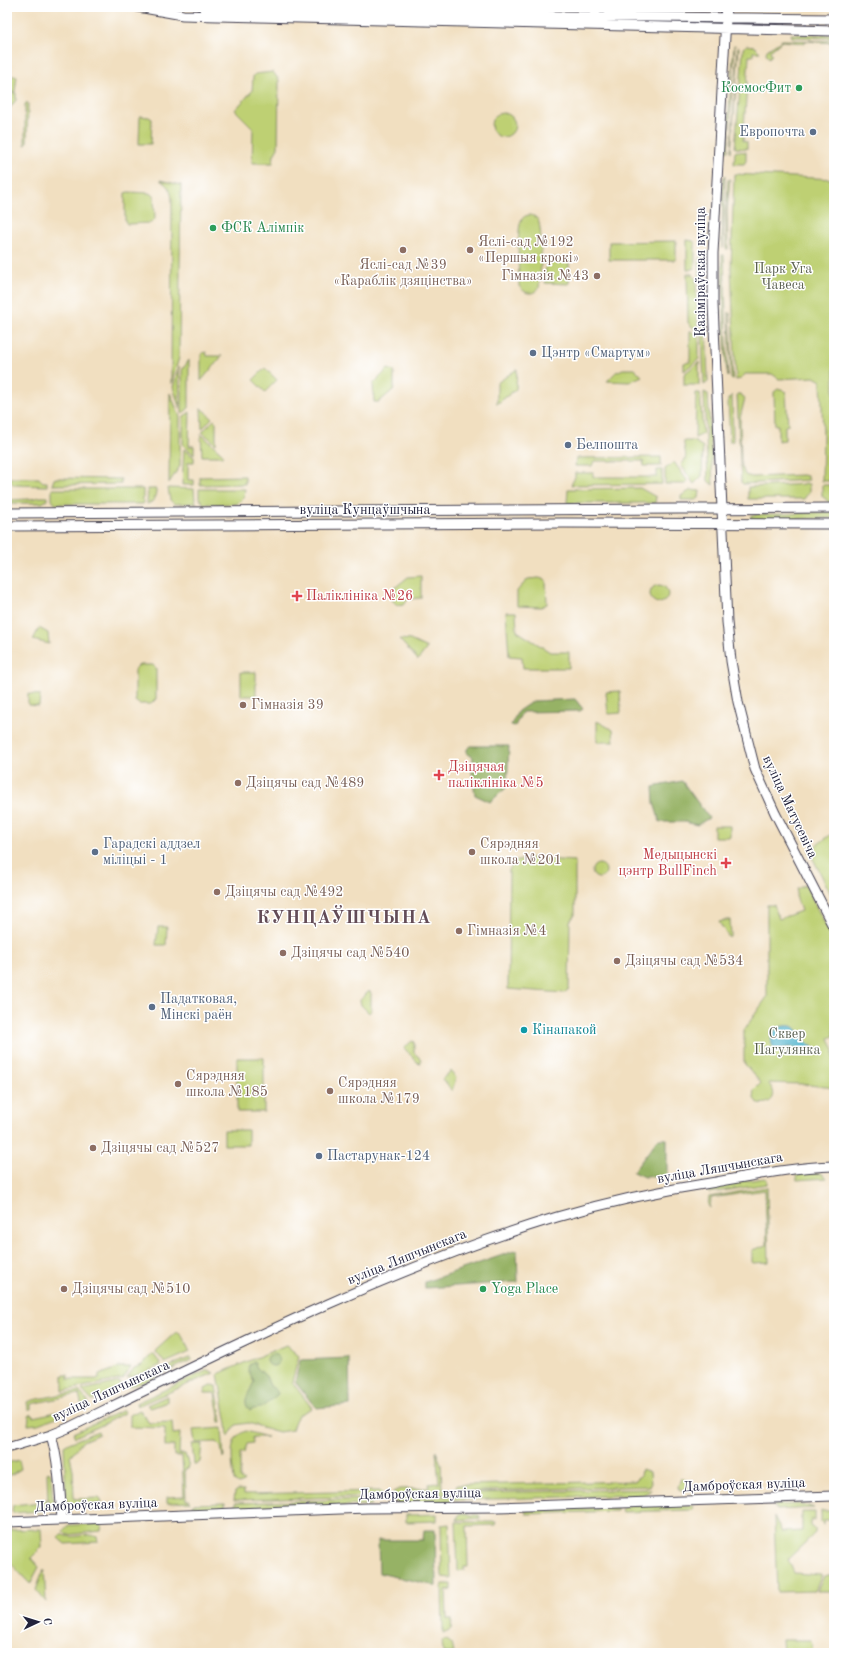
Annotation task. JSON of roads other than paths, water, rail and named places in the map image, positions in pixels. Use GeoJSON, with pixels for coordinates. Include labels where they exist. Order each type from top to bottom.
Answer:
{"type":"FeatureCollection","features":[{"type":"Feature","properties":{"kind":"main road"},"geometry":{"type":"LineString","coordinates":[[138,7],[184,15],[834,31]]}},
{"type":"Feature","properties":{"kind":"main road"},"geometry":{"type":"LineString","coordinates":[[203,7],[834,19]]}},
{"type":"Feature","properties":{"kind":"main road","name":"Казіміраўская вуліца"},"geometry":{"type":"LineString","coordinates":[[724,525],[713,304],[713,253],[726,28],[725,7]]}},
{"type":"Feature","properties":{"kind":"main road","name":"Казіміраўская вуліца"},"geometry":{"type":"LineString","coordinates":[[726,18],[730,7]]}},
{"type":"Feature","properties":{"kind":"main road","name":"вуліца Кунцаўшчына"},"geometry":{"type":"LineString","coordinates":[[7,512],[834,508]]}},
{"type":"Feature","properties":{"kind":"main road","name":"вуліца Кунцаўшчына"},"geometry":{"type":"LineString","coordinates":[[7,526],[834,524]]}},
{"type":"Feature","properties":{"kind":"main road","name":"вуліца Матусевіча"},"geometry":{"type":"LineString","coordinates":[[724,525],[727,622],[730,653],[742,722],[755,769],[766,794],[834,928]]}},
{"type":"Feature","properties":{"kind":"main road","name":"вуліца Ляшчынскага"},"geometry":{"type":"LineString","coordinates":[[7,1448],[18,1443],[51,1435],[328,1304],[472,1246],[558,1217],[626,1200],[770,1172],[832,1166]]}},
{"type":"Feature","properties":{"kind":"main road"},"geometry":{"type":"LineString","coordinates":[[51,1435],[59,1481],[62,1520]]}},
{"type":"Feature","properties":{"kind":"main road","name":"вуліца Ляшчынскага"},"geometry":{"type":"LineString","coordinates":[[7,1443],[18,1443]]}},
{"type":"Feature","properties":{"kind":"main road","name":"Дамброўская вуліца"},"geometry":{"type":"LineString","coordinates":[[7,1522],[367,1508],[498,1507],[834,1496]]}},
{"type":"Feature","properties":{"kind":"water"},"geometry":{"type":"Polygon","coordinates":[[[791,1026],[797,1029],[802,1037],[814,1048],[808,1055],[792,1047],[779,1049],[774,1048],[771,1041],[772,1034],[780,1027],[791,1026]]]}},
{"type":"Feature","properties":{"kind":"place","name":"КосмосФит"},"geometry":{"type":"Point","coordinates":[799,88]}},
{"type":"Feature","properties":{"kind":"place","name":"Европочта"},"geometry":{"type":"Point","coordinates":[813,132]}},
{"type":"Feature","properties":{"kind":"place","name":"ФСК Алімпік"},"geometry":{"type":"Point","coordinates":[213,228]}},
{"type":"Feature","properties":{"kind":"place","name":"Яслі-сад №39 «Караблік дзяцінства»"},"geometry":{"type":"Point","coordinates":[403,250]}},
{"type":"Feature","properties":{"kind":"place","name":"Яслі-сад №192 «Першыя крокі»"},"geometry":{"type":"Point","coordinates":[470,250]}},
{"type":"Feature","properties":{"kind":"place","name":"Гімназія №43"},"geometry":{"type":"Point","coordinates":[597,276]}},
{"type":"Feature","properties":{"kind":"place","name":"Цэнтр «Смартум»"},"geometry":{"type":"Point","coordinates":[533,353]}},
{"type":"Feature","properties":{"kind":"place","name":"Белпошта"},"geometry":{"type":"Point","coordinates":[568,445]}},
{"type":"Feature","properties":{"kind":"place","name":"Паліклініка №26"},"geometry":{"type":"Point","coordinates":[297,596]}},
{"type":"Feature","properties":{"kind":"place","name":"Гімназія 39"},"geometry":{"type":"Point","coordinates":[243,705]}},
{"type":"Feature","properties":{"kind":"place","name":"Дзіцячая паліклініка №5"},"geometry":{"type":"Point","coordinates":[439,775]}},
{"type":"Feature","properties":{"kind":"place","name":"Дзіцячы сад №489"},"geometry":{"type":"Point","coordinates":[238,783]}},
{"type":"Feature","properties":{"kind":"place","name":"Гарадскі аддзел міліцыі - 1"},"geometry":{"type":"Point","coordinates":[95,852]}},
{"type":"Feature","properties":{"kind":"place","name":"Сярэдняя школа №201"},"geometry":{"type":"Point","coordinates":[472,852]}},
{"type":"Feature","properties":{"kind":"place","name":"Медыцынскі цэнтр BullFinch"},"geometry":{"type":"Point","coordinates":[726,863]}},
{"type":"Feature","properties":{"kind":"place","name":"Дзіцячы сад №492"},"geometry":{"type":"Point","coordinates":[217,892]}},
{"type":"Feature","properties":{"kind":"place","name":"Гімназія №4"},"geometry":{"type":"Point","coordinates":[459,931]}},
{"type":"Feature","properties":{"kind":"place","name":"Дзіцячы сад №540"},"geometry":{"type":"Point","coordinates":[283,953]}},
{"type":"Feature","properties":{"kind":"place","name":"Дзіцячы сад №534"},"geometry":{"type":"Point","coordinates":[617,961]}},
{"type":"Feature","properties":{"kind":"place","name":"Падатковая, Мінскі раён"},"geometry":{"type":"Point","coordinates":[152,1007]}},
{"type":"Feature","properties":{"kind":"place","name":"Кінапакой"},"geometry":{"type":"Point","coordinates":[524,1030]}},
{"type":"Feature","properties":{"kind":"place","name":"Сярэдняя школа №185"},"geometry":{"type":"Point","coordinates":[178,1084]}},
{"type":"Feature","properties":{"kind":"place","name":"Сярэдняя школа №179"},"geometry":{"type":"Point","coordinates":[330,1091]}},
{"type":"Feature","properties":{"kind":"place","name":"Дзіцячы сад №527"},"geometry":{"type":"Point","coordinates":[93,1148]}},
{"type":"Feature","properties":{"kind":"place","name":"Пастарунак-124"},"geometry":{"type":"Point","coordinates":[319,1156]}},
{"type":"Feature","properties":{"kind":"place","name":"Дзіцячы сад №510"},"geometry":{"type":"Point","coordinates":[64,1289]}},
{"type":"Feature","properties":{"kind":"place","name":"Yoga Place"},"geometry":{"type":"Point","coordinates":[483,1289]}},
{"type":"Feature","properties":{"kind":"district","name":"КУНЦАЎШЧЫНА"},"geometry":{"type":"Point","coordinates":[344,918]}},
{"type":"Feature","properties":{"kind":"park label","name":"Парк Уга Чавеса"},"geometry":{"type":"Point","coordinates":[783,278]}},
{"type":"Feature","properties":{"kind":"park label","name":"Сквер Пагулянка"},"geometry":{"type":"Point","coordinates":[787,1042]}}]}
